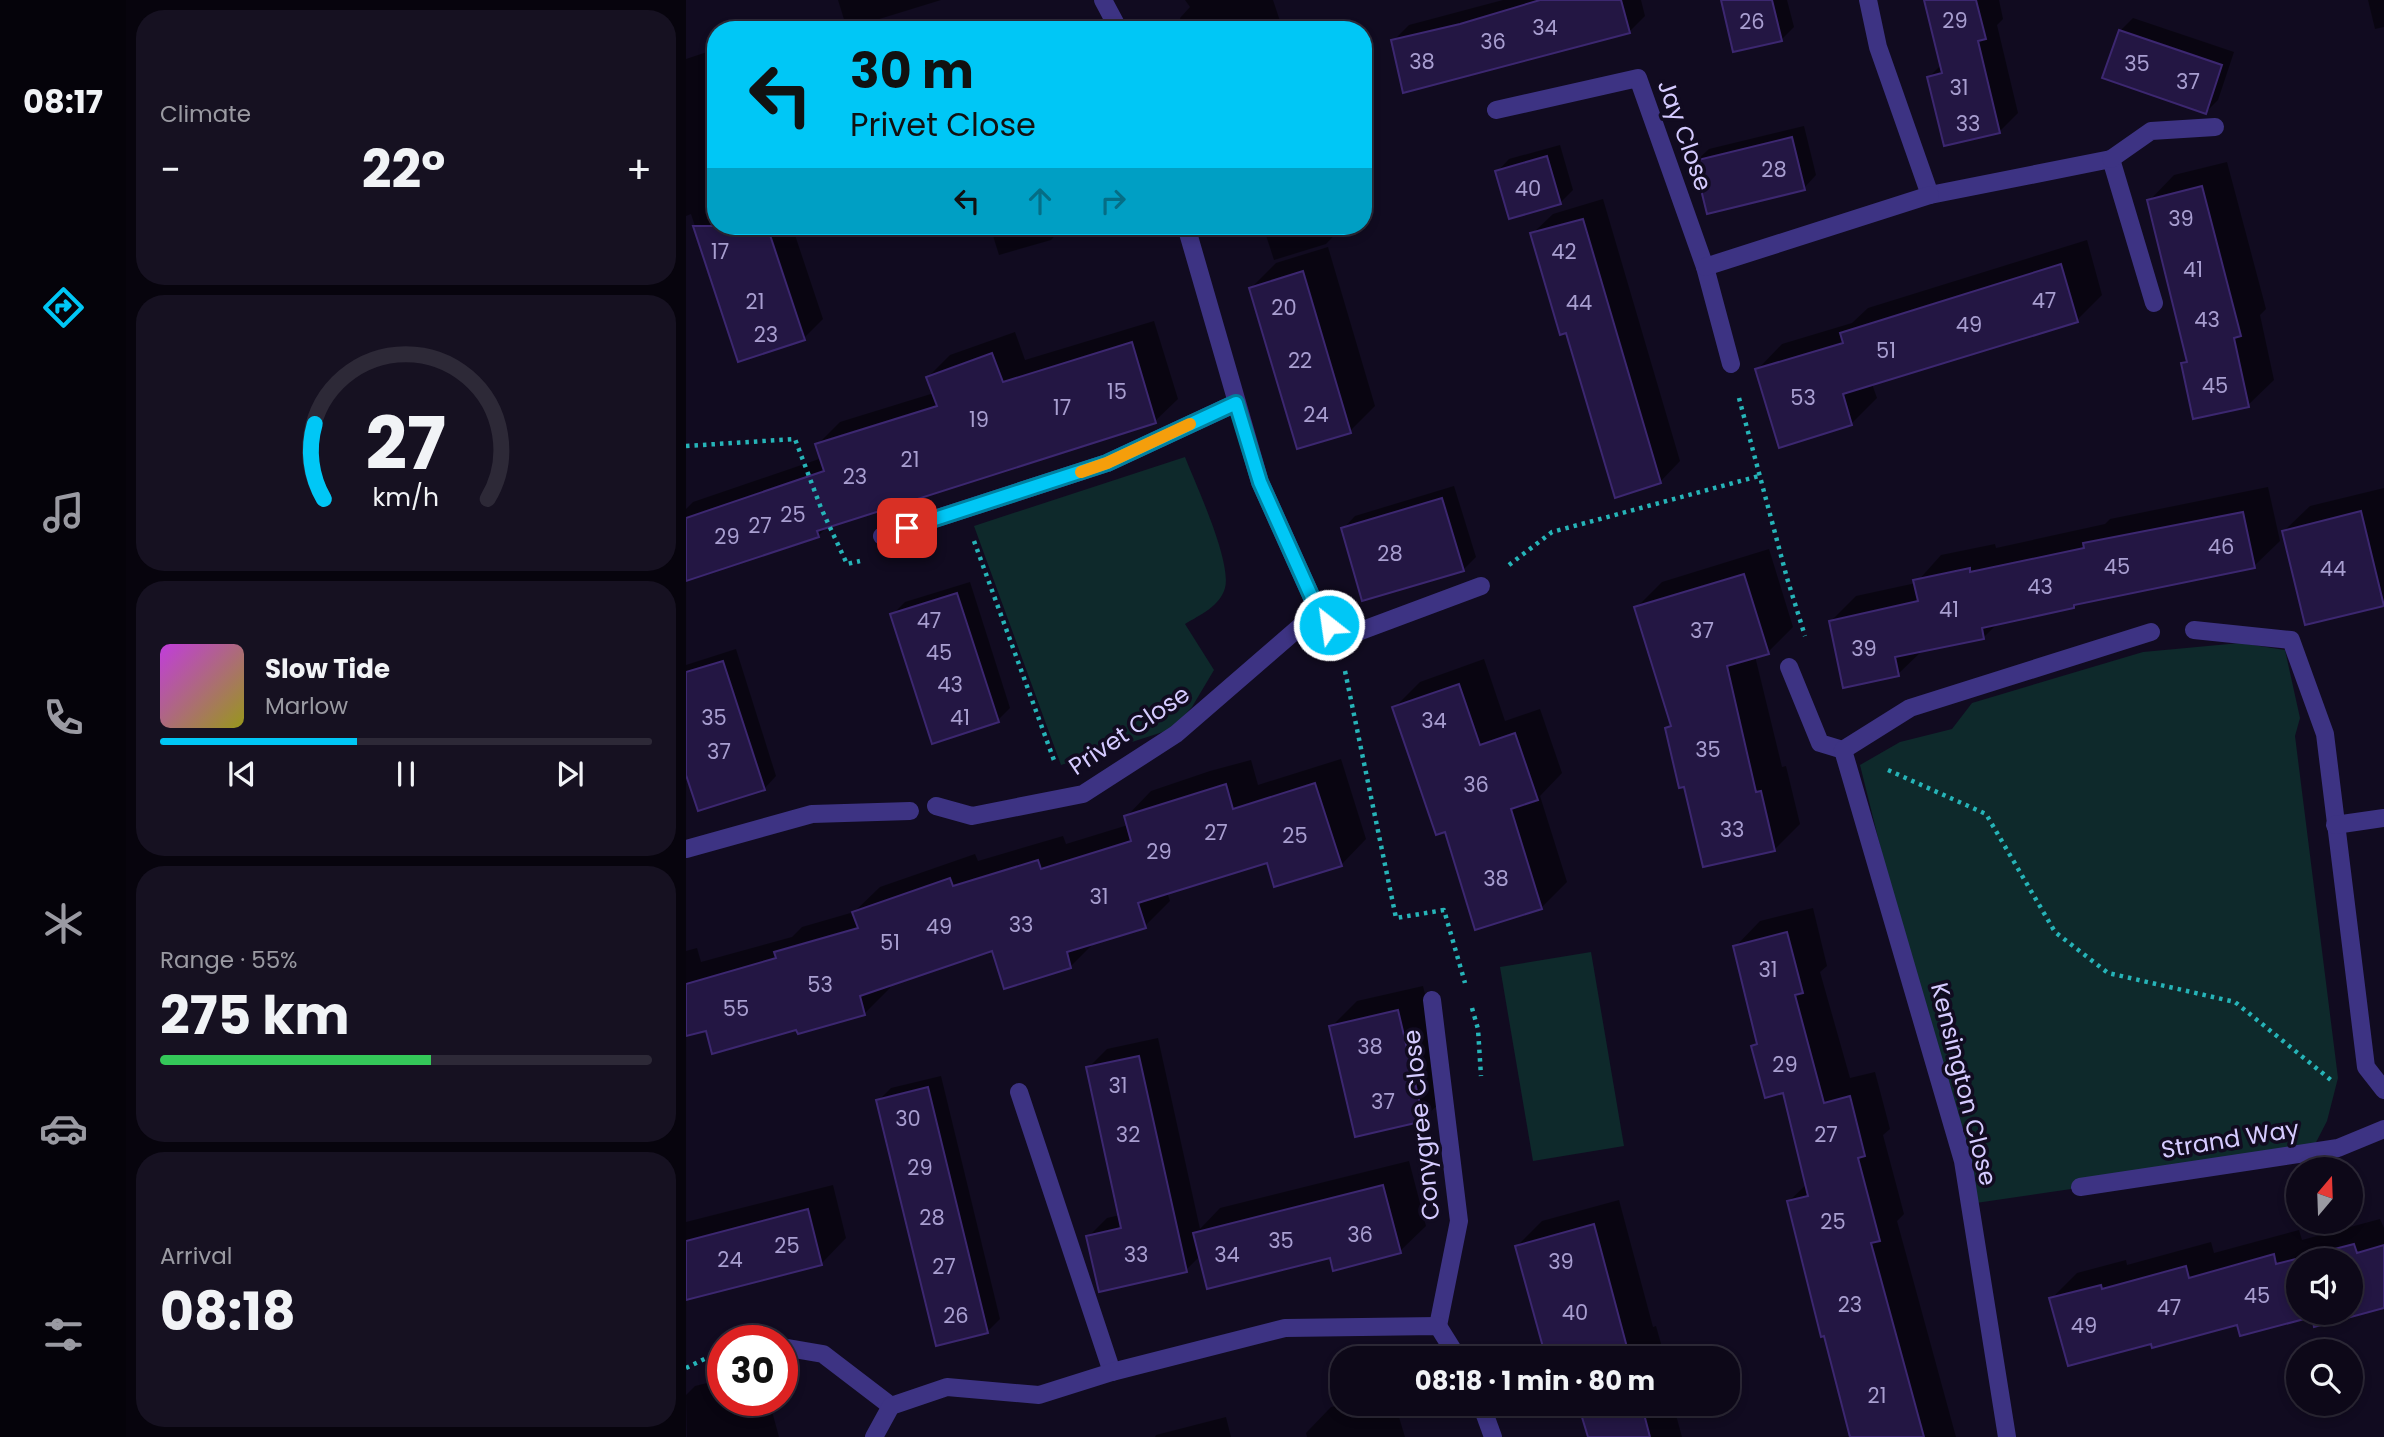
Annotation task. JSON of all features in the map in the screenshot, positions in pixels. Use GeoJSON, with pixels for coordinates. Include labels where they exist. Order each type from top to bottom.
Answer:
{"type":"FeatureCollection","features":[{"type":"Feature","properties":{"kind":"street"},"geometry":{"type":"LineString","coordinates":[[1103,0],[1114,21]]}},
{"type":"Feature","properties":{"kind":"street"},"geometry":{"type":"LineString","coordinates":[[1868,0],[1878,47],[1930,195]]}},
{"type":"Feature","properties":{"kind":"street","name":"Jay Close"},"geometry":{"type":"LineString","coordinates":[[1496,110],[1638,78],[1705,267],[1731,365]]}},
{"type":"Feature","properties":{"kind":"street"},"geometry":{"type":"LineString","coordinates":[[1705,267],[1930,195],[2111,159],[2151,131],[2215,127]]}},
{"type":"Feature","properties":{"kind":"street"},"geometry":{"type":"LineString","coordinates":[[2111,159],[2154,303]]}},
{"type":"Feature","properties":{"kind":"street"},"geometry":{"type":"LineString","coordinates":[[1189,235],[1260,482],[1318,611],[1339,639],[1481,586]]}},
{"type":"Feature","properties":{"kind":"street"},"geometry":{"type":"LineString","coordinates":[[882,536],[1107,463],[1236,403]]}},
{"type":"Feature","properties":{"kind":"street","name":"Privet Close"},"geometry":{"type":"LineString","coordinates":[[936,806],[972,817],[1083,794],[1176,734],[1318,611]]}},
{"type":"Feature","properties":{"kind":"street"},"geometry":{"type":"LineString","coordinates":[[2194,630],[2291,640],[2325,734],[2365,1067],[2384,1090]]}},
{"type":"Feature","properties":{"kind":"street"},"geometry":{"type":"LineString","coordinates":[[1789,667],[1820,743],[1843,750],[1910,708],[2083,651],[2151,632]]}},
{"type":"Feature","properties":{"kind":"street","name":"Kensington Close"},"geometry":{"type":"LineString","coordinates":[[1843,750],[1963,1161],[2007,1437]]}},
{"type":"Feature","properties":{"kind":"street"},"geometry":{"type":"LineString","coordinates":[[686,849],[812,814],[909,811]]}},
{"type":"Feature","properties":{"kind":"street"},"geometry":{"type":"LineString","coordinates":[[2334,825],[2384,818]]}},
{"type":"Feature","properties":{"kind":"street","name":"Conygree Close"},"geometry":{"type":"LineString","coordinates":[[1432,1000],[1459,1221],[1438,1326]]}},
{"type":"Feature","properties":{"kind":"street"},"geometry":{"type":"LineString","coordinates":[[1019,1092],[1112,1372]]}},
{"type":"Feature","properties":{"kind":"street","name":"Strand Way"},"geometry":{"type":"LineString","coordinates":[[2080,1187],[2338,1148],[2384,1129]]}},
{"type":"Feature","properties":{"kind":"street"},"geometry":{"type":"LineString","coordinates":[[874,1437],[891,1406],[947,1387],[1039,1395],[1112,1372],[1285,1328],[1438,1326],[1450,1346]]}},
{"type":"Feature","properties":{"kind":"street"},"geometry":{"type":"LineString","coordinates":[[798,1350],[823,1354],[891,1406]]}},
{"type":"Feature","properties":{"kind":"street"},"geometry":{"type":"LineString","coordinates":[[1485,1416],[1493,1437]]}},
{"type":"Feature","properties":{"kind":"path"},"geometry":{"type":"LineString","coordinates":[[1731,365],[1759,476],[1808,644]]}},
{"type":"Feature","properties":{"kind":"path"},"geometry":{"type":"LineString","coordinates":[[686,446],[795,439],[821,508],[847,564],[872,559]]}},
{"type":"Feature","properties":{"kind":"path"},"geometry":{"type":"LineString","coordinates":[[1481,586],[1552,532],[1759,476]]}},
{"type":"Feature","properties":{"kind":"path"},"geometry":{"type":"LineString","coordinates":[[973,536],[1057,769]]}},
{"type":"Feature","properties":{"kind":"path"},"geometry":{"type":"LineString","coordinates":[[1339,639],[1396,918],[1444,910],[1466,989]]}},
{"type":"Feature","properties":{"kind":"path"},"geometry":{"type":"LineString","coordinates":[[1843,750],[1986,814],[2055,932],[2108,973],[2235,1002],[2332,1081]]}},
{"type":"Feature","properties":{"kind":"path"},"geometry":{"type":"LineString","coordinates":[[1470,1002],[1478,1029],[1481,1081]]}},
{"type":"Feature","properties":{"kind":"path"},"geometry":{"type":"LineString","coordinates":[[686,1368],[707,1358]]}},
{"type":"Feature","properties":{"kind":"green space"},"geometry":{"type":"Polygon","coordinates":[[[1185,457],[1212,523],[1226,576],[1225,588],[1219,600],[1185,624],[1214,670],[1192,707],[1172,729],[1061,765],[974,526],[1185,457]]]}},
{"type":"Feature","properties":{"kind":"green space"},"geometry":{"type":"Polygon","coordinates":[[[2240,643],[2285,650],[2300,718],[2295,736],[2338,1078],[2327,1121],[2310,1154],[1969,1204],[1860,765],[1900,742],[1952,729],[1972,703],[2143,652],[2240,643]]]}},
{"type":"Feature","properties":{"kind":"green space"},"geometry":{"type":"Polygon","coordinates":[[[1591,952],[1624,1146],[1533,1161],[1500,967],[1591,952]]]}},
{"type":"Feature","properties":{"kind":"building"},"geometry":{"type":"Polygon","coordinates":[[[1540,0],[1621,0],[1630,33],[1403,93],[1391,40],[1460,24],[1540,0]]]}},
{"type":"Feature","properties":{"kind":"building"},"geometry":{"type":"Polygon","coordinates":[[[1721,0],[1772,0],[1782,41],[1733,52],[1721,0]]]}},
{"type":"Feature","properties":{"kind":"building"},"geometry":{"type":"Polygon","coordinates":[[[1924,0],[1976,0],[1986,39],[1978,41],[2000,133],[1944,146],[1927,77],[1942,73],[1924,0]]]}},
{"type":"Feature","properties":{"kind":"building"},"geometry":{"type":"Polygon","coordinates":[[[2119,30],[2222,65],[2206,114],[2102,78],[2119,30]]]}},
{"type":"Feature","properties":{"kind":"building"},"geometry":{"type":"Polygon","coordinates":[[[1792,137],[1805,190],[1707,214],[1694,161],[1792,137]]]}},
{"type":"Feature","properties":{"kind":"building"},"geometry":{"type":"Polygon","coordinates":[[[1547,156],[1561,204],[1509,219],[1495,171],[1547,156]]]}},
{"type":"Feature","properties":{"kind":"building"},"geometry":{"type":"Polygon","coordinates":[[[2202,186],[2241,336],[2234,338],[2249,407],[2193,419],[2181,363],[2187,362],[2147,200],[2202,186]]]}},
{"type":"Feature","properties":{"kind":"building"},"geometry":{"type":"Polygon","coordinates":[[[1583,219],[1661,483],[1615,498],[1566,333],[1560,335],[1530,233],[1583,219]]]}},
{"type":"Feature","properties":{"kind":"building"},"geometry":{"type":"Polygon","coordinates":[[[693,226],[707,226],[707,235],[770,235],[805,340],[738,362],[693,226]]]}},
{"type":"Feature","properties":{"kind":"building"},"geometry":{"type":"Polygon","coordinates":[[[2061,264],[2078,322],[1843,394],[1852,425],[1779,448],[1755,369],[1843,343],[1840,333],[2061,264]]]}},
{"type":"Feature","properties":{"kind":"building"},"geometry":{"type":"Polygon","coordinates":[[[1303,271],[1351,433],[1297,449],[1249,288],[1303,271]]]}},
{"type":"Feature","properties":{"kind":"building"},"geometry":{"type":"Polygon","coordinates":[[[1132,342],[1156,423],[817,531],[819,537],[686,581],[686,518],[824,471],[815,444],[937,406],[926,377],[992,353],[1003,382],[1132,342]]]}},
{"type":"Feature","properties":{"kind":"building"},"geometry":{"type":"Polygon","coordinates":[[[1442,498],[1464,571],[1362,601],[1341,528],[1442,498]]]}},
{"type":"Feature","properties":{"kind":"building"},"geometry":{"type":"Polygon","coordinates":[[[2361,511],[2384,606],[2305,625],[2282,531],[2361,511]]]}},
{"type":"Feature","properties":{"kind":"building"},"geometry":{"type":"Polygon","coordinates":[[[2243,512],[2255,568],[2074,605],[2074,608],[1982,628],[1984,639],[1895,657],[1899,676],[1843,688],[1829,621],[1918,601],[1913,580],[1970,568],[1970,572],[2084,548],[2083,543],[2243,512]]]}},
{"type":"Feature","properties":{"kind":"building"},"geometry":{"type":"Polygon","coordinates":[[[1744,574],[1769,654],[1727,666],[1756,792],[1761,791],[1775,851],[1703,867],[1684,787],[1679,788],[1665,728],[1671,726],[1634,607],[1744,574]]]}},
{"type":"Feature","properties":{"kind":"building"},"geometry":{"type":"Polygon","coordinates":[[[957,593],[999,722],[932,744],[890,614],[957,593]]]}},
{"type":"Feature","properties":{"kind":"building"},"geometry":{"type":"Polygon","coordinates":[[[723,661],[765,790],[698,811],[686,775],[686,672],[723,661]]]}},
{"type":"Feature","properties":{"kind":"building"},"geometry":{"type":"Polygon","coordinates":[[[1459,684],[1480,745],[1515,733],[1538,800],[1511,809],[1542,909],[1475,930],[1445,832],[1436,835],[1392,707],[1459,684]]]}},
{"type":"Feature","properties":{"kind":"building"},"geometry":{"type":"Polygon","coordinates":[[[1315,783],[1342,866],[1274,887],[1267,863],[1138,903],[1146,928],[1067,952],[1071,968],[1004,989],[992,951],[860,996],[865,1015],[798,1034],[796,1030],[712,1054],[706,1031],[686,1036],[686,984],[776,958],[774,952],[858,928],[852,912],[950,878],[953,886],[1038,860],[1041,869],[1131,841],[1124,816],[1226,784],[1233,809],[1315,783]]]}},
{"type":"Feature","properties":{"kind":"building"},"geometry":{"type":"Polygon","coordinates":[[[1787,932],[1803,993],[1795,995],[1824,1103],[1850,1096],[1865,1156],[1858,1158],[1880,1241],[1871,1243],[1924,1437],[1850,1437],[1824,1336],[1821,1337],[1787,1201],[1808,1196],[1783,1093],[1765,1098],[1751,1046],[1757,1044],[1733,946],[1787,932]]]}},
{"type":"Feature","properties":{"kind":"building"},"geometry":{"type":"Polygon","coordinates":[[[1398,1010],[1424,1121],[1355,1137],[1329,1026],[1398,1010]]]}},
{"type":"Feature","properties":{"kind":"building"},"geometry":{"type":"Polygon","coordinates":[[[1139,1056],[1187,1272],[1099,1292],[1086,1236],[1121,1228],[1086,1067],[1139,1056]]]}},
{"type":"Feature","properties":{"kind":"building"},"geometry":{"type":"Polygon","coordinates":[[[928,1087],[988,1333],[936,1346],[876,1100],[928,1087]]]}},
{"type":"Feature","properties":{"kind":"building"},"geometry":{"type":"Polygon","coordinates":[[[1383,1185],[1401,1253],[1333,1271],[1330,1258],[1207,1289],[1193,1233],[1383,1185]]]}},
{"type":"Feature","properties":{"kind":"building"},"geometry":{"type":"Polygon","coordinates":[[[808,1209],[822,1265],[686,1300],[686,1241],[808,1209]]]}},
{"type":"Feature","properties":{"kind":"building"},"geometry":{"type":"Polygon","coordinates":[[[1594,1224],[1627,1346],[1543,1346],[1515,1246],[1594,1224]]]}},
{"type":"Feature","properties":{"kind":"building"},"geometry":{"type":"Polygon","coordinates":[[[2354,1244],[2355,1248],[2338,1248],[2354,1244]]]}},
{"type":"Feature","properties":{"kind":"building"},"geometry":{"type":"Polygon","coordinates":[[[2384,1245],[2384,1308],[2363,1314],[2363,1251],[2384,1245]]]}},
{"type":"Feature","properties":{"kind":"building"},"geometry":{"type":"Polygon","coordinates":[[[2274,1254],[2276,1264],[2286,1261],[2286,1324],[2240,1336],[2237,1325],[2152,1348],[2151,1344],[2068,1366],[2049,1298],[2101,1285],[2102,1289],[2186,1266],[2189,1278],[2274,1254]]]}},
{"type":"Feature","properties":{"kind":"building"},"geometry":{"type":"Polygon","coordinates":[[[1582,1416],[1645,1416],[1650,1437],[1588,1437],[1582,1416]]]}},
{"type":"Feature","properties":{"kind":"slow traffic"},"geometry":{"type":"LineString","coordinates":[[1081,472],[1107,463],[1190,424]]}},
{"type":"Feature","properties":{"kind":"route"},"geometry":{"type":"LineString","coordinates":[[907,528],[1107,463],[1236,403],[1260,482],[1318,611],[1329,625]]}}]}
